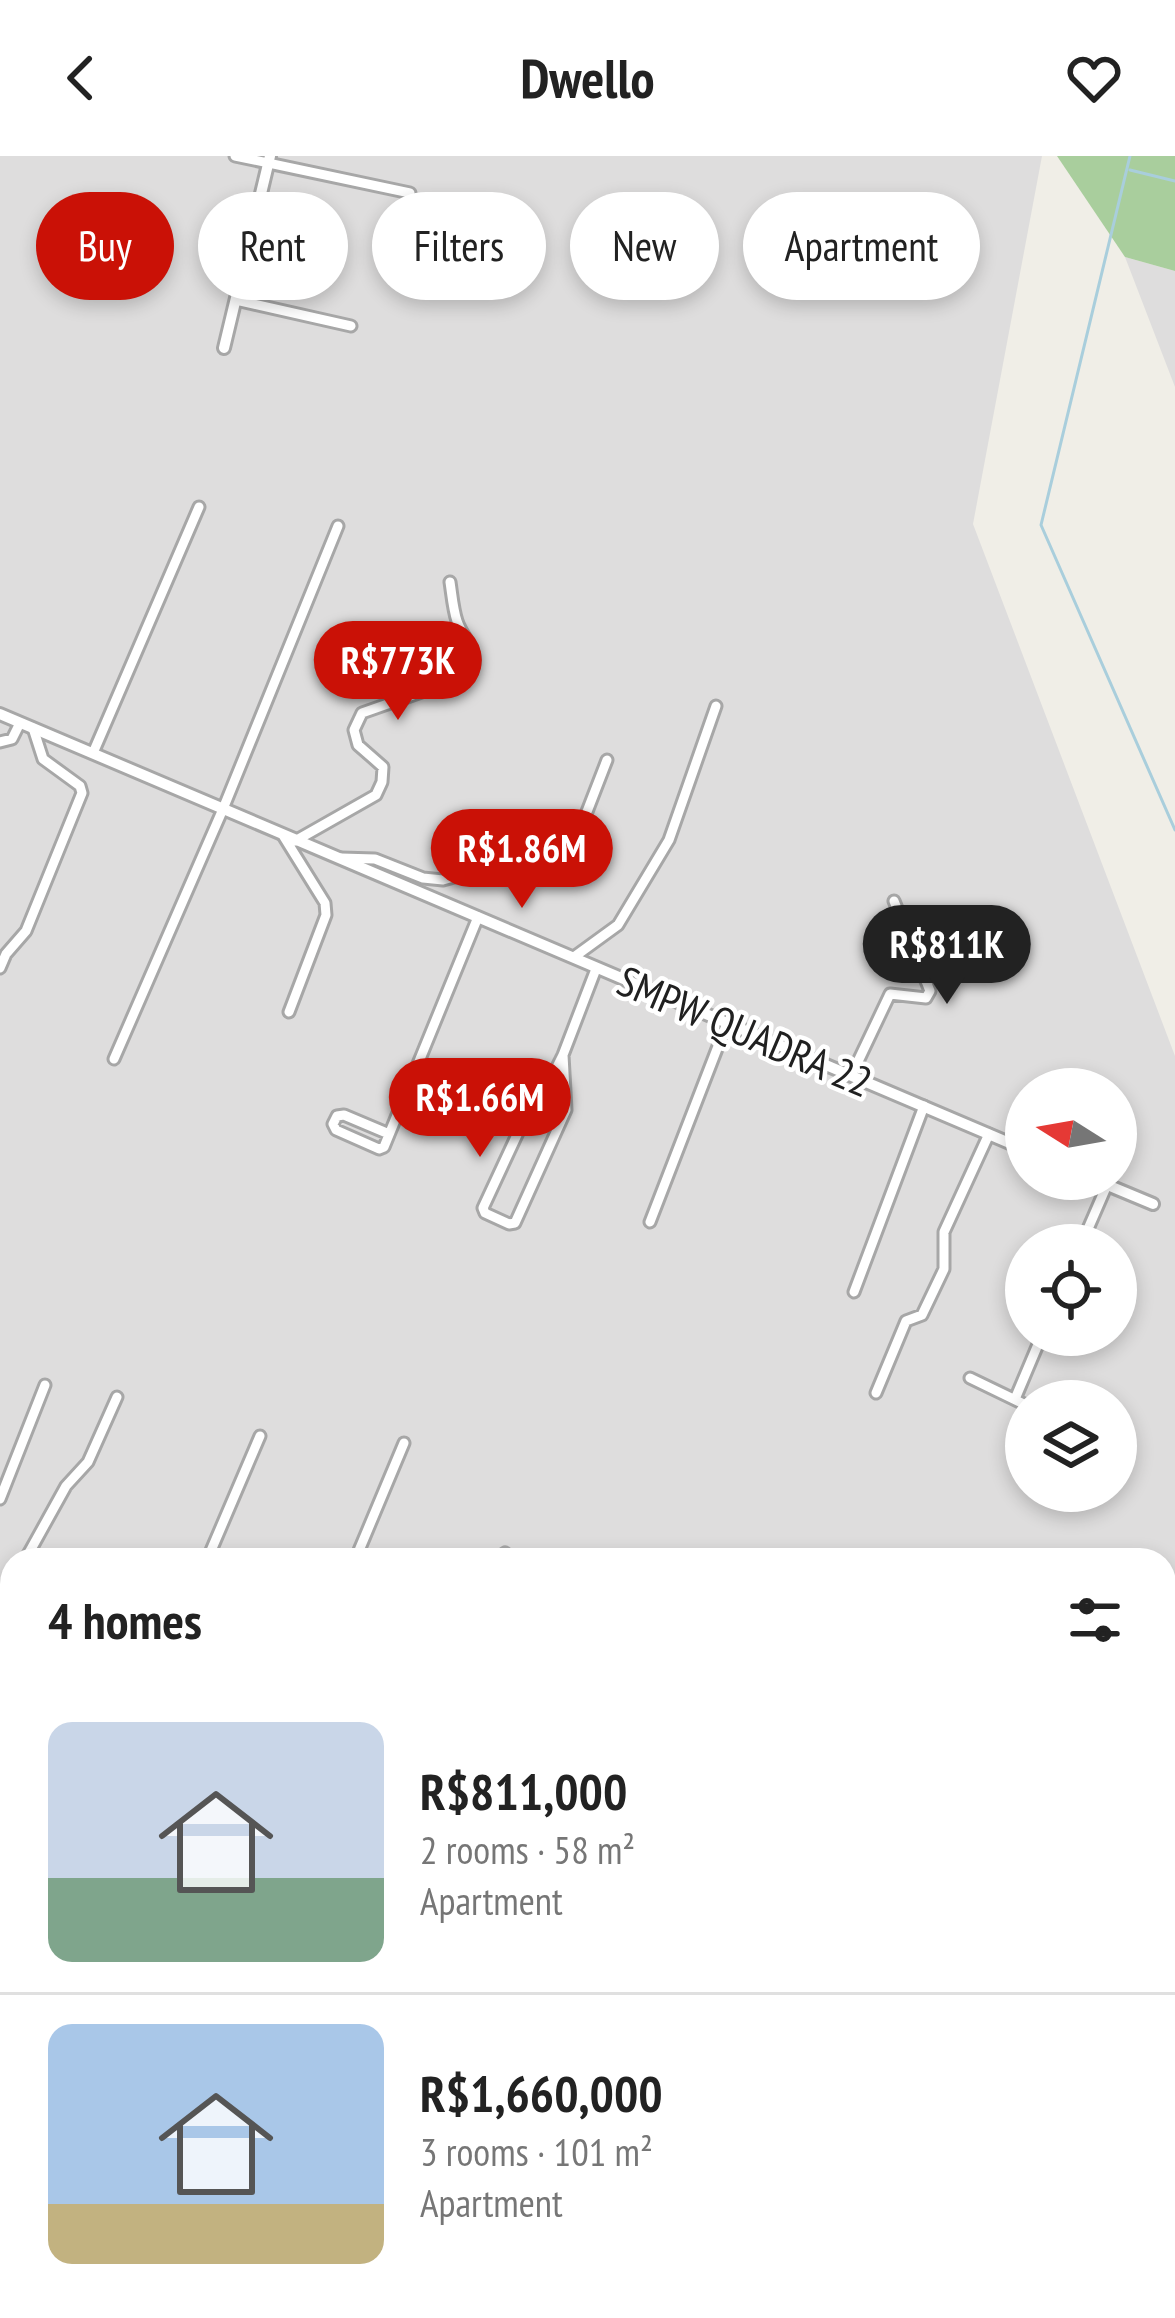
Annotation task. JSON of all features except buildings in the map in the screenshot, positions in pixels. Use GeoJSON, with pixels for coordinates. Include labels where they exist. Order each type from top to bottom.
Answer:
{"type":"FeatureCollection","features":[{"type":"Feature","properties":{"kind":"street"},"geometry":{"type":"LineString","coordinates":[[235,156],[406,192]]}},
{"type":"Feature","properties":{"kind":"street"},"geometry":{"type":"LineString","coordinates":[[261,192],[269,160]]}},
{"type":"Feature","properties":{"kind":"street"},"geometry":{"type":"LineString","coordinates":[[224,349],[236,300],[351,326]]}},
{"type":"Feature","properties":{"kind":"street"},"geometry":{"type":"LineString","coordinates":[[93,753],[200,508]]}},
{"type":"Feature","properties":{"kind":"street"},"geometry":{"type":"LineString","coordinates":[[114,1059],[338,526]]}},
{"type":"Feature","properties":{"kind":"street"},"geometry":{"type":"LineString","coordinates":[[289,1012],[326,915],[325,903],[290,839],[354,811],[376,795],[383,767],[358,745],[354,730],[362,713],[470,675],[475,652],[458,624],[450,582]]}},
{"type":"Feature","properties":{"kind":"street"},"geometry":{"type":"LineString","coordinates":[[574,957],[618,926],[668,840],[716,706]]}},
{"type":"Feature","properties":{"kind":"street","name":"SMPW QUADRA 22"},"geometry":{"type":"LineString","coordinates":[[0,714],[1005,1141]]}},
{"type":"Feature","properties":{"kind":"street"},"geometry":{"type":"LineString","coordinates":[[0,742],[27,725],[40,755],[80,786],[82,793],[26,931],[0,968]]}},
{"type":"Feature","properties":{"kind":"street"},"geometry":{"type":"LineString","coordinates":[[341,857],[375,860],[442,880],[460,875],[490,852],[552,871],[576,840],[607,760]]}},
{"type":"Feature","properties":{"kind":"street"},"geometry":{"type":"LineString","coordinates":[[852,1074],[890,994],[926,998],[930,992],[894,901]]}},
{"type":"Feature","properties":{"kind":"street"},"geometry":{"type":"LineString","coordinates":[[389,1134],[344,1115],[337,1116],[333,1124],[336,1130],[384,1147],[478,917]]}},
{"type":"Feature","properties":{"kind":"street"},"geometry":{"type":"LineString","coordinates":[[563,1054],[566,1110],[515,1222],[509,1224],[483,1208],[522,1124],[563,1054],[596,969]]}},
{"type":"Feature","properties":{"kind":"street"},"geometry":{"type":"LineString","coordinates":[[650,1222],[728,1023]]}},
{"type":"Feature","properties":{"kind":"street"},"geometry":{"type":"LineString","coordinates":[[854,1292],[925,1106]]}},
{"type":"Feature","properties":{"kind":"street"},"geometry":{"type":"LineString","coordinates":[[369,1144],[376,1128]]}},
{"type":"Feature","properties":{"kind":"street"},"geometry":{"type":"LineString","coordinates":[[876,1393],[906,1322],[922,1315],[944,1269],[944,1232],[989,1134]]}},
{"type":"Feature","properties":{"kind":"street"},"geometry":{"type":"LineString","coordinates":[[1137,1197],[1153,1204]]}},
{"type":"Feature","properties":{"kind":"street"},"geometry":{"type":"LineString","coordinates":[[970,1378],[1005,1394]]}},
{"type":"Feature","properties":{"kind":"street"},"geometry":{"type":"LineString","coordinates":[[0,1499],[45,1385]]}},
{"type":"Feature","properties":{"kind":"street"},"geometry":{"type":"LineString","coordinates":[[32,1548],[66,1486],[88,1462],[117,1397]]}},
{"type":"Feature","properties":{"kind":"street"},"geometry":{"type":"LineString","coordinates":[[212,1548],[260,1436]]}},
{"type":"Feature","properties":{"kind":"street"},"geometry":{"type":"LineString","coordinates":[[360,1548],[404,1443]]}},
{"type":"Feature","properties":{"kind":"shaded area"},"geometry":{"type":"Polygon","coordinates":[[[0,156],[1042,156],[973,524],[1175,1056],[1175,1548],[0,1548],[0,156]]]}},
{"type":"Feature","properties":{"kind":"shaded area"},"geometry":{"type":"Polygon","coordinates":[[[1125,257],[1175,271],[1175,387],[1125,257]]]}},
{"type":"Feature","properties":{"kind":"green space"},"geometry":{"type":"Polygon","coordinates":[[[1057,156],[1175,156],[1175,271],[1125,257],[1057,156]]]}},
{"type":"Feature","properties":{"kind":"waterway"},"geometry":{"type":"LineString","coordinates":[[1130,156],[1041,525],[1175,830]]}},
{"type":"Feature","properties":{"kind":"waterway"},"geometry":{"type":"LineString","coordinates":[[1130,170],[1175,181]]}}]}
